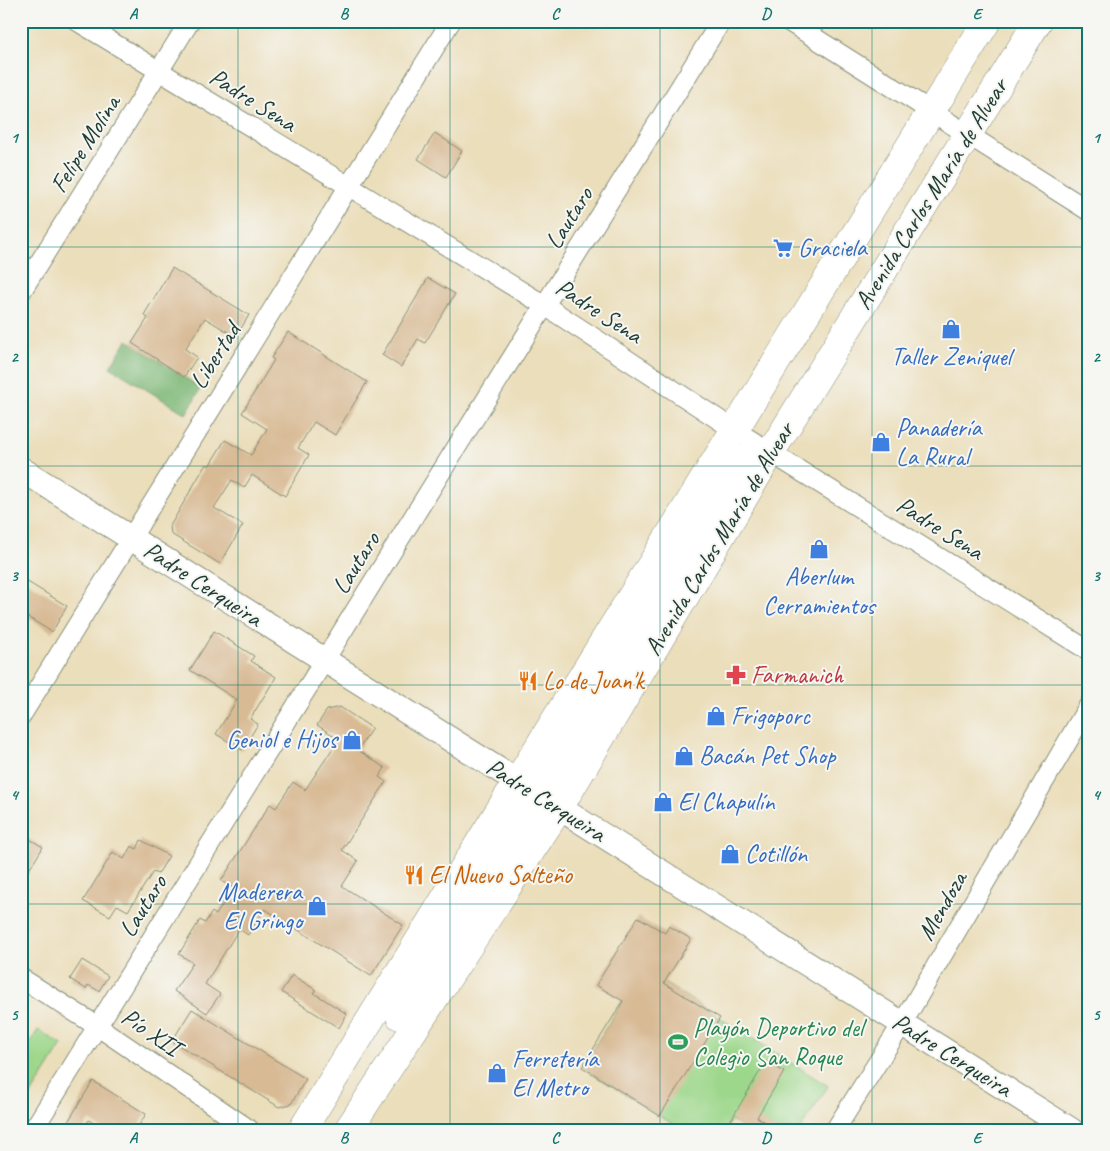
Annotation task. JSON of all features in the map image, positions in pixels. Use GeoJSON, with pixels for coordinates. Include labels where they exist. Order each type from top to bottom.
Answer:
{"type":"FeatureCollection","features":[{"type":"Feature","properties":{"kind":"main road","name":"Avenida Carlos María de Alvear"},"geometry":{"type":"LineString","coordinates":[[950,124],[987,21]]}},
{"type":"Feature","properties":{"kind":"main road","name":"Avenida Carlos María de Alvear"},"geometry":{"type":"LineString","coordinates":[[330,1130],[538,795],[753,441],[1016,21]]}},
{"type":"Feature","properties":{"kind":"main road","name":"Avenida Carlos María de Alvear"},"geometry":{"type":"LineString","coordinates":[[950,124],[1038,21]]}},
{"type":"Feature","properties":{"kind":"main road","name":"Avenida Carlos María de Alvear"},"geometry":{"type":"LineString","coordinates":[[302,1130],[538,795]]}},
{"type":"Feature","properties":{"kind":"main road","name":"Avenida Carlos María de Alvear"},"geometry":{"type":"LineString","coordinates":[[348,1130],[538,795]]}},
{"type":"Feature","properties":{"kind":"street","name":"Padre Sena"},"geometry":{"type":"LineString","coordinates":[[77,21],[348,188],[544,305],[753,441],[1089,651]]}},
{"type":"Feature","properties":{"kind":"street","name":"Felipe Molina"},"geometry":{"type":"LineString","coordinates":[[21,292],[190,21]]}},
{"type":"Feature","properties":{"kind":"street","name":"Libertad"},"geometry":{"type":"LineString","coordinates":[[21,716],[451,21]]}},
{"type":"Feature","properties":{"kind":"street","name":"Lautaro"},"geometry":{"type":"LineString","coordinates":[[33,1130],[721,21]]}},
{"type":"Feature","properties":{"kind":"street"},"geometry":{"type":"LineString","coordinates":[[788,21],[1089,211]]}},
{"type":"Feature","properties":{"kind":"street","name":"Padre Cerqueira"},"geometry":{"type":"LineString","coordinates":[[21,469],[1071,1130]]}},
{"type":"Feature","properties":{"kind":"street","name":"Mendoza"},"geometry":{"type":"LineString","coordinates":[[835,1130],[902,1024],[1089,705]]}},
{"type":"Feature","properties":{"kind":"street","name":"Pío XII"},"geometry":{"type":"LineString","coordinates":[[21,978],[98,1026],[250,1130]]}},
{"type":"Feature","properties":{"kind":"green space"},"geometry":{"type":"Polygon","coordinates":[[[127,340],[201,388],[186,414],[110,367],[127,340]]]}},
{"type":"Feature","properties":{"kind":"green space","name":"Playón Deportivo del Colegio San Roque"},"geometry":{"type":"Polygon","coordinates":[[[642,969],[828,1086],[800,1130],[745,1130],[731,1120],[725,1130],[682,1130],[582,1067],[642,969]]]}},
{"type":"Feature","properties":{"kind":"green space"},"geometry":{"type":"Polygon","coordinates":[[[38,1030],[62,1045],[21,1111],[21,1058],[38,1030]]]}},
{"type":"Feature","properties":{"kind":"building"},"geometry":{"type":"Polygon","coordinates":[[[435,133],[462,151],[446,177],[418,159],[435,133]]]}},
{"type":"Feature","properties":{"kind":"building"},"geometry":{"type":"Polygon","coordinates":[[[172,268],[249,315],[236,337],[205,318],[185,349],[197,357],[184,377],[132,343],[148,318],[144,315],[172,268]]]}},
{"type":"Feature","properties":{"kind":"building"},"geometry":{"type":"Polygon","coordinates":[[[428,278],[455,294],[425,343],[418,339],[401,367],[382,355],[428,278]]]}},
{"type":"Feature","properties":{"kind":"building"},"geometry":{"type":"Polygon","coordinates":[[[288,332],[367,382],[335,435],[314,422],[298,448],[309,455],[285,496],[252,475],[244,488],[232,480],[214,508],[243,525],[220,564],[171,534],[170,526],[206,464],[209,466],[225,440],[251,455],[267,429],[242,413],[274,360],[271,358],[288,332]]]}},
{"type":"Feature","properties":{"kind":"building"},"geometry":{"type":"Polygon","coordinates":[[[21,578],[67,606],[52,632],[21,613],[21,578]]]}},
{"type":"Feature","properties":{"kind":"building"},"geometry":{"type":"Polygon","coordinates":[[[214,631],[254,656],[251,661],[276,677],[250,719],[258,724],[242,750],[216,734],[237,700],[190,670],[214,631]]]}},
{"type":"Feature","properties":{"kind":"building"},"geometry":{"type":"Polygon","coordinates":[[[340,707],[372,728],[358,750],[385,768],[379,777],[386,782],[342,850],[358,861],[342,886],[403,925],[371,976],[265,909],[248,935],[239,929],[205,984],[220,994],[207,1013],[174,991],[193,963],[179,954],[200,920],[205,923],[212,912],[216,915],[233,888],[221,881],[270,804],[276,808],[293,782],[305,790],[339,739],[317,725],[327,710],[340,707]]]}},
{"type":"Feature","properties":{"kind":"building"},"geometry":{"type":"Polygon","coordinates":[[[21,834],[43,847],[21,883],[21,834]]]}},
{"type":"Feature","properties":{"kind":"building"},"geometry":{"type":"Polygon","coordinates":[[[141,840],[169,856],[158,874],[153,872],[128,911],[117,905],[110,916],[83,901],[113,852],[124,859],[131,846],[137,849],[141,840]]]}},
{"type":"Feature","properties":{"kind":"building"},"geometry":{"type":"Polygon","coordinates":[[[638,917],[665,933],[669,926],[691,939],[664,983],[720,1018],[660,1116],[582,1067],[623,1001],[596,985],[638,917]]]}},
{"type":"Feature","properties":{"kind":"building"},"geometry":{"type":"Polygon","coordinates":[[[82,960],[108,976],[99,991],[88,985],[86,989],[70,979],[82,960]]]}},
{"type":"Feature","properties":{"kind":"building"},"geometry":{"type":"Polygon","coordinates":[[[292,975],[316,990],[314,993],[347,1014],[339,1028],[281,992],[292,975]]]}},
{"type":"Feature","properties":{"kind":"building"},"geometry":{"type":"Polygon","coordinates":[[[192,1009],[306,1079],[291,1104],[279,1107],[172,1041],[192,1009]]]}},
{"type":"Feature","properties":{"kind":"building"},"geometry":{"type":"Polygon","coordinates":[[[766,1061],[784,1072],[757,1117],[777,1130],[745,1130],[731,1120],[766,1061]]]}},
{"type":"Feature","properties":{"kind":"building"},"geometry":{"type":"Polygon","coordinates":[[[93,1081],[146,1114],[136,1130],[104,1130],[89,1120],[83,1130],[63,1130],[93,1081]]]}},
{"type":"Feature","properties":{"kind":"place","name":"Graciela"},"geometry":{"type":"Point","coordinates":[783,248]}},
{"type":"Feature","properties":{"kind":"place","name":"Taller Zeniquel"},"geometry":{"type":"Point","coordinates":[951,329]}},
{"type":"Feature","properties":{"kind":"place","name":"Panadería La Rural"},"geometry":{"type":"Point","coordinates":[881,442]}},
{"type":"Feature","properties":{"kind":"place","name":"Aberlum Cerramientos"},"geometry":{"type":"Point","coordinates":[819,549]}},
{"type":"Feature","properties":{"kind":"place","name":"Farmanich"},"geometry":{"type":"Point","coordinates":[736,675]}},
{"type":"Feature","properties":{"kind":"place","name":"Lo de Juan'k"},"geometry":{"type":"Point","coordinates":[528,681]}},
{"type":"Feature","properties":{"kind":"place","name":"Frigoporc"},"geometry":{"type":"Point","coordinates":[716,716]}},
{"type":"Feature","properties":{"kind":"place","name":"Geniol e Hijos"},"geometry":{"type":"Point","coordinates":[352,740]}},
{"type":"Feature","properties":{"kind":"place","name":"Bacán Pet Shop"},"geometry":{"type":"Point","coordinates":[684,756]}},
{"type":"Feature","properties":{"kind":"place","name":"El Chapulín"},"geometry":{"type":"Point","coordinates":[663,802]}},
{"type":"Feature","properties":{"kind":"place","name":"Cotillón"},"geometry":{"type":"Point","coordinates":[730,854]}},
{"type":"Feature","properties":{"kind":"place","name":"El Nuevo Salteño"},"geometry":{"type":"Point","coordinates":[414,875]}},
{"type":"Feature","properties":{"kind":"place","name":"Maderera El Gringo"},"geometry":{"type":"Point","coordinates":[317,906]}},
{"type":"Feature","properties":{"kind":"place","name":"Playón Deportivo del Colegio San Roque"},"geometry":{"type":"Point","coordinates":[678,1042]}},
{"type":"Feature","properties":{"kind":"place","name":"Ferretería El Metro"},"geometry":{"type":"Point","coordinates":[497,1073]}}]}
